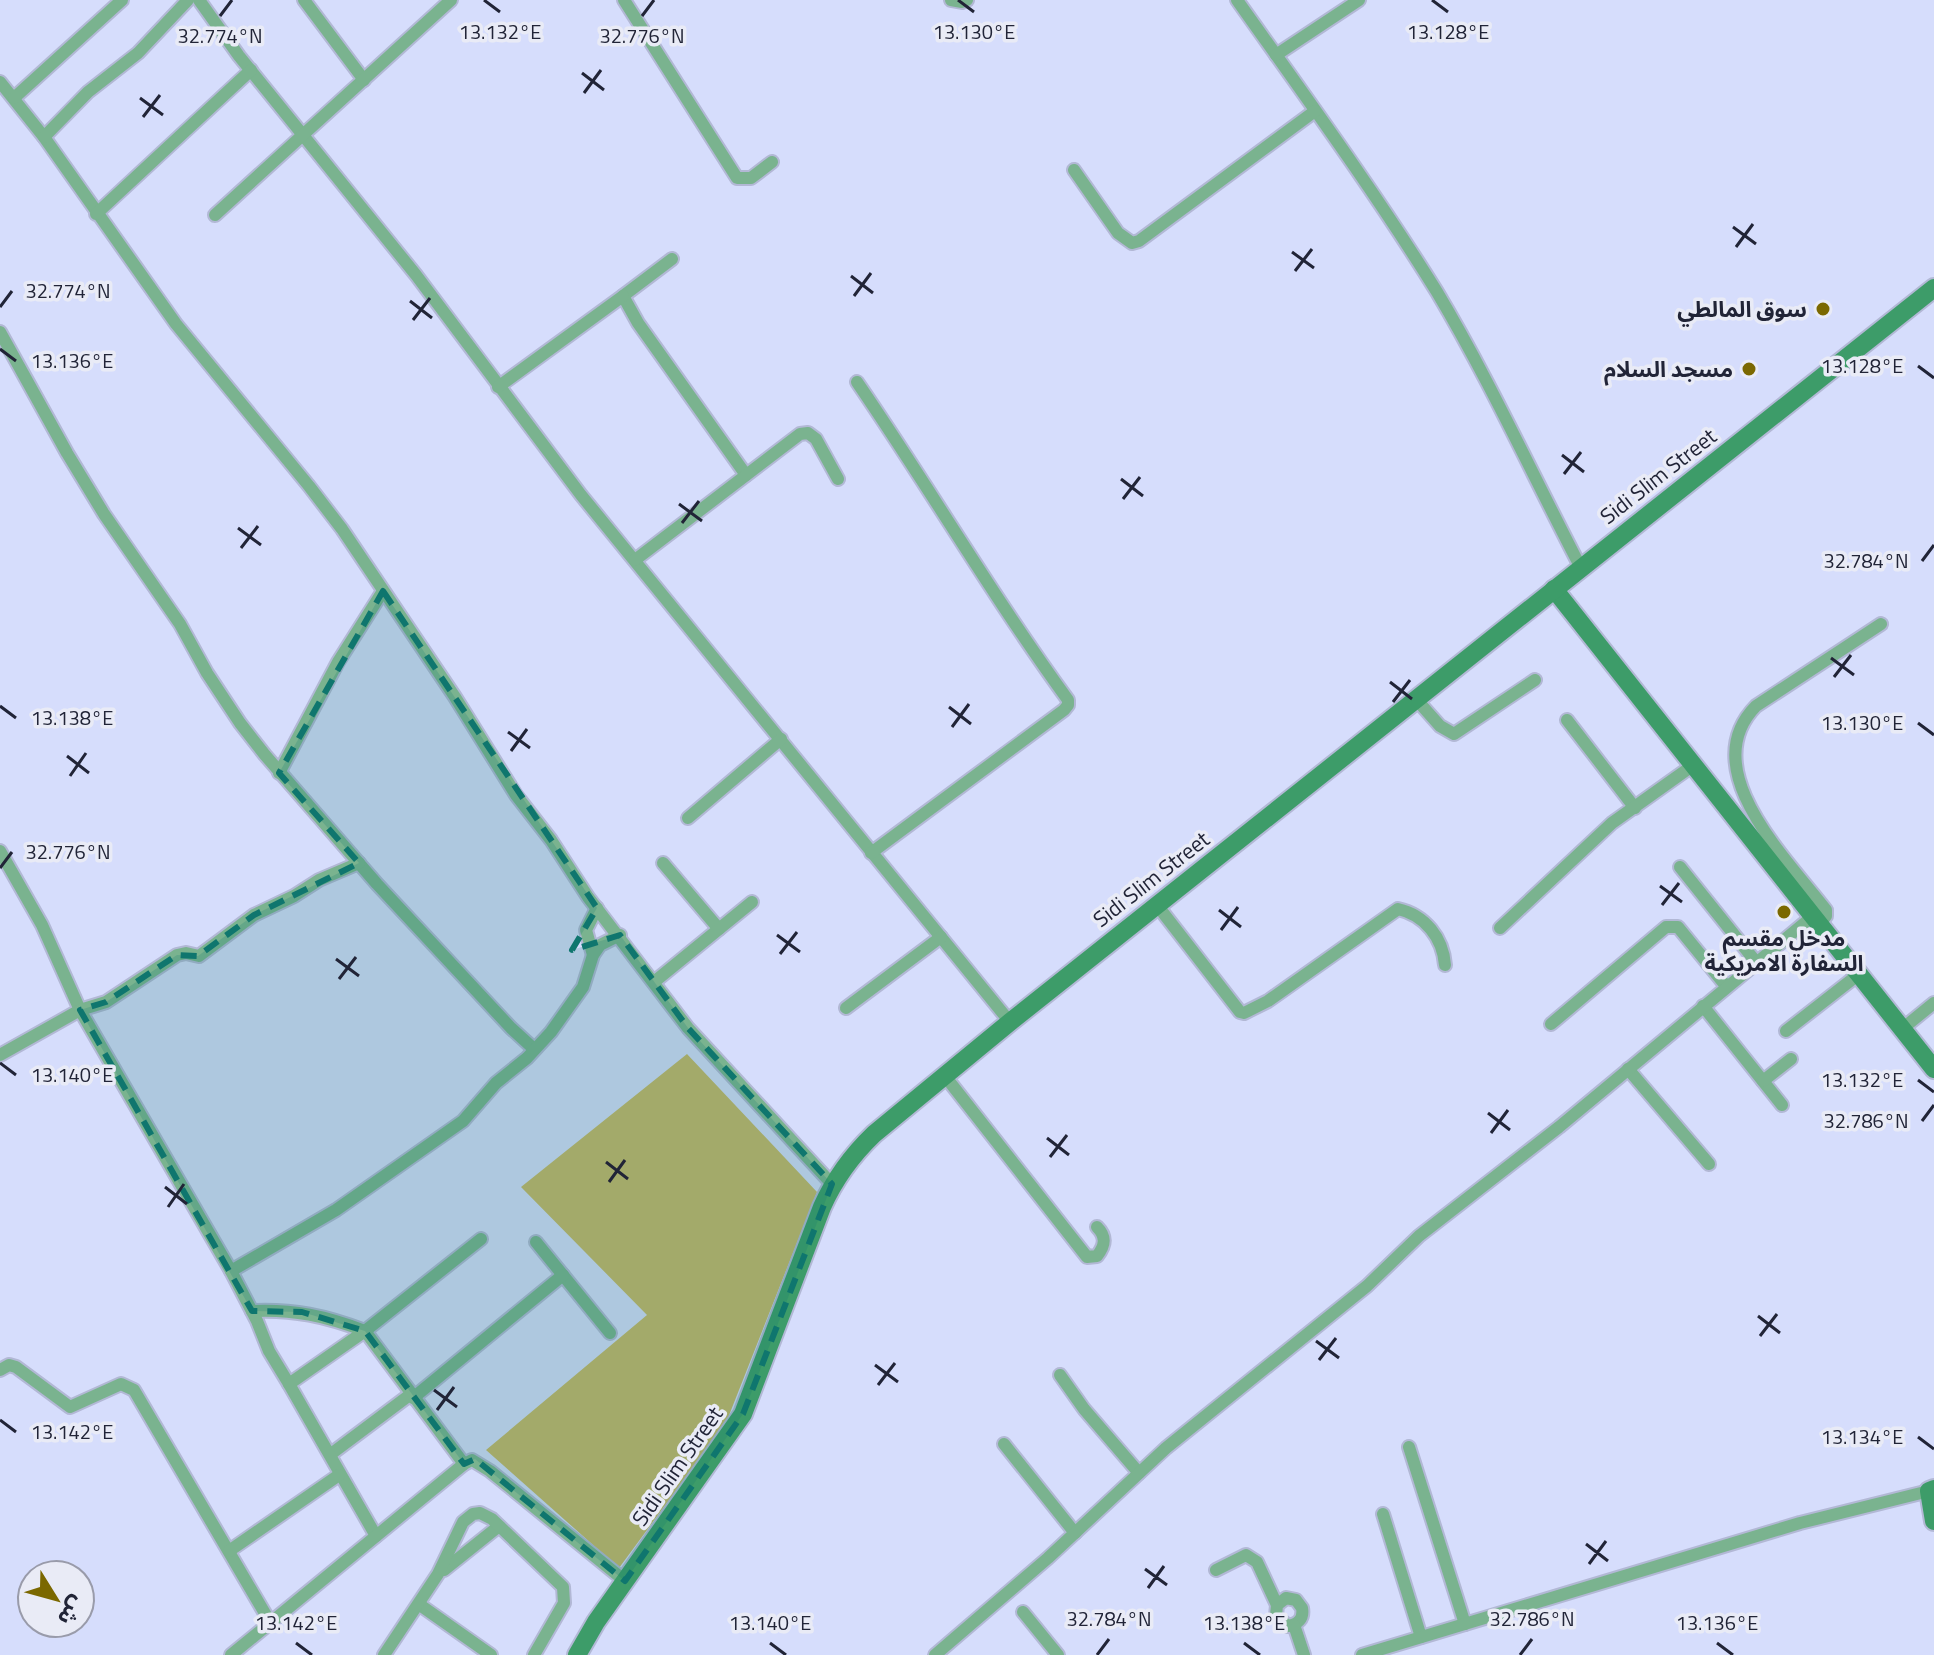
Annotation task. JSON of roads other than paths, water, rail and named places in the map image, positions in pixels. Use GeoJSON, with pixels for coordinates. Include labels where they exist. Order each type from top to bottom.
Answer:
{"type":"FeatureCollection","features":[{"type":"Feature","properties":{"kind":"main road","name":"Sidi Slim Street"},"geometry":{"type":"LineString","coordinates":[[577,1655],[596,1622],[743,1414],[832,1184],[854,1153],[1010,1022],[1934,288]]}},
{"type":"Feature","properties":{"kind":"main road"},"geometry":{"type":"LineString","coordinates":[[1554,589],[1934,1069]]}},
{"type":"Feature","properties":{"kind":"main road"},"geometry":{"type":"LineString","coordinates":[[1932,1486],[1934,1521]]}},
{"type":"Feature","properties":{"kind":"street"},"geometry":{"type":"LineString","coordinates":[[14,98],[122,0]]}},
{"type":"Feature","properties":{"kind":"street"},"geometry":{"type":"LineString","coordinates":[[44,137],[88,92],[138,53],[188,0]]}},
{"type":"Feature","properties":{"kind":"street"},"geometry":{"type":"LineString","coordinates":[[199,0],[251,70],[416,275],[581,495],[1010,1022]]}},
{"type":"Feature","properties":{"kind":"street"},"geometry":{"type":"LineString","coordinates":[[304,0],[364,80]]}},
{"type":"Feature","properties":{"kind":"street"},"geometry":{"type":"LineString","coordinates":[[215,215],[451,0]]}},
{"type":"Feature","properties":{"kind":"street"},"geometry":{"type":"LineString","coordinates":[[624,0],[737,178],[751,178],[772,162]]}},
{"type":"Feature","properties":{"kind":"street"},"geometry":{"type":"LineString","coordinates":[[951,0],[967,0]]}},
{"type":"Feature","properties":{"kind":"street"},"geometry":{"type":"LineString","coordinates":[[1237,0],[1372,191],[1443,304],[1485,376],[1581,568]]}},
{"type":"Feature","properties":{"kind":"street"},"geometry":{"type":"LineString","coordinates":[[1276,55],[1359,0]]}},
{"type":"Feature","properties":{"kind":"street"},"geometry":{"type":"LineString","coordinates":[[96,214],[251,70]]}},
{"type":"Feature","properties":{"kind":"street"},"geometry":{"type":"LineString","coordinates":[[0,82],[44,137],[184,334],[309,486],[455,697],[516,795],[597,908],[688,1028],[832,1184]]}},
{"type":"Feature","properties":{"kind":"street"},"geometry":{"type":"LineString","coordinates":[[1074,170],[1118,233],[1126,240],[1139,241],[1315,111]]}},
{"type":"Feature","properties":{"kind":"street"},"geometry":{"type":"LineString","coordinates":[[498,387],[672,259]]}},
{"type":"Feature","properties":{"kind":"street"},"geometry":{"type":"LineString","coordinates":[[623,296],[638,323],[746,475]]}},
{"type":"Feature","properties":{"kind":"street"},"geometry":{"type":"LineString","coordinates":[[0,332],[104,514],[180,624],[240,723],[279,773],[359,863],[534,1049]]}},
{"type":"Feature","properties":{"kind":"street"},"geometry":{"type":"LineString","coordinates":[[857,382],[965,550],[988,579],[1068,700],[1064,710],[871,853]]}},
{"type":"Feature","properties":{"kind":"street"},"geometry":{"type":"LineString","coordinates":[[635,560],[804,433],[816,439],[838,479]]}},
{"type":"Feature","properties":{"kind":"street"},"geometry":{"type":"LineString","coordinates":[[279,773],[338,662],[383,591]]}},
{"type":"Feature","properties":{"kind":"street"},"geometry":{"type":"LineString","coordinates":[[935,1655],[1139,1473],[1234,1391],[1367,1286],[1419,1236],[1559,1127],[1756,962],[1826,916],[1826,910],[1767,837],[1739,783],[1734,744],[1743,720],[1756,706],[1881,624]]}},
{"type":"Feature","properties":{"kind":"street"},"geometry":{"type":"LineString","coordinates":[[1416,699],[1440,726],[1454,734],[1535,680]]}},
{"type":"Feature","properties":{"kind":"street"},"geometry":{"type":"LineString","coordinates":[[1567,720],[1635,808]]}},
{"type":"Feature","properties":{"kind":"street"},"geometry":{"type":"LineString","coordinates":[[688,818],[781,739]]}},
{"type":"Feature","properties":{"kind":"street"},"geometry":{"type":"LineString","coordinates":[[1500,928],[1612,823],[1692,766]]}},
{"type":"Feature","properties":{"kind":"street"},"geometry":{"type":"LineString","coordinates":[[0,851],[42,925],[80,1010],[231,1271],[269,1351],[376,1536]]}},
{"type":"Feature","properties":{"kind":"street"},"geometry":{"type":"LineString","coordinates":[[0,1055],[80,1010],[106,1002],[177,955],[186,953],[199,956],[254,915],[319,880],[359,863]]}},
{"type":"Feature","properties":{"kind":"street"},"geometry":{"type":"LineString","coordinates":[[663,863],[719,929]]}},
{"type":"Feature","properties":{"kind":"street"},"geometry":{"type":"LineString","coordinates":[[1680,867],[1756,962]]}},
{"type":"Feature","properties":{"kind":"street"},"geometry":{"type":"LineString","coordinates":[[654,982],[752,902]]}},
{"type":"Feature","properties":{"kind":"street"},"geometry":{"type":"LineString","coordinates":[[1157,905],[1240,1012],[1268,1001],[1398,909],[1412,914],[1435,933],[1445,956],[1445,965]]}},
{"type":"Feature","properties":{"kind":"street"},"geometry":{"type":"LineString","coordinates":[[593,955],[586,930],[597,908]]}},
{"type":"Feature","properties":{"kind":"street"},"geometry":{"type":"LineString","coordinates":[[1551,1024],[1666,927],[1678,927],[1726,986]]}},
{"type":"Feature","properties":{"kind":"street"},"geometry":{"type":"LineString","coordinates":[[231,1271],[327,1216],[463,1121],[496,1083],[534,1049],[569,1008],[583,987],[593,955],[608,939],[620,935]]}},
{"type":"Feature","properties":{"kind":"street"},"geometry":{"type":"LineString","coordinates":[[846,1008],[941,937]]}},
{"type":"Feature","properties":{"kind":"street"},"geometry":{"type":"LineString","coordinates":[[1786,1031],[1859,974]]}},
{"type":"Feature","properties":{"kind":"street"},"geometry":{"type":"LineString","coordinates":[[1902,1029],[1934,1003]]}},
{"type":"Feature","properties":{"kind":"street"},"geometry":{"type":"LineString","coordinates":[[1703,1006],[1782,1105]]}},
{"type":"Feature","properties":{"kind":"street"},"geometry":{"type":"LineString","coordinates":[[1763,1081],[1791,1059]]}},
{"type":"Feature","properties":{"kind":"street"},"geometry":{"type":"LineString","coordinates":[[1628,1069],[1709,1164]]}},
{"type":"Feature","properties":{"kind":"street"},"geometry":{"type":"LineString","coordinates":[[945,1076],[1087,1257],[1097,1256],[1104,1243],[1103,1233],[1097,1227]]}},
{"type":"Feature","properties":{"kind":"street"},"geometry":{"type":"LineString","coordinates":[[289,1384],[365,1331],[481,1239]]}},
{"type":"Feature","properties":{"kind":"street"},"geometry":{"type":"LineString","coordinates":[[536,1242],[610,1333]]}},
{"type":"Feature","properties":{"kind":"street"},"geometry":{"type":"LineString","coordinates":[[331,1454],[412,1396],[563,1275]]}},
{"type":"Feature","properties":{"kind":"street"},"geometry":{"type":"LineString","coordinates":[[252,1311],[302,1312],[365,1331],[464,1464]]}},
{"type":"Feature","properties":{"kind":"street"},"geometry":{"type":"LineString","coordinates":[[0,1370],[9,1365],[16,1367],[70,1407],[121,1384],[131,1387],[148,1410],[270,1622]]}},
{"type":"Feature","properties":{"kind":"street"},"geometry":{"type":"LineString","coordinates":[[1060,1375],[1084,1409],[1139,1473]]}},
{"type":"Feature","properties":{"kind":"street"},"geometry":{"type":"LineString","coordinates":[[1004,1444],[1075,1533]]}},
{"type":"Feature","properties":{"kind":"street"},"geometry":{"type":"LineString","coordinates":[[1409,1447],[1465,1624]]}},
{"type":"Feature","properties":{"kind":"street"},"geometry":{"type":"LineString","coordinates":[[231,1655],[472,1460],[625,1581]]}},
{"type":"Feature","properties":{"kind":"street"},"geometry":{"type":"LineString","coordinates":[[229,1551],[339,1475]]}},
{"type":"Feature","properties":{"kind":"street"},"geometry":{"type":"LineString","coordinates":[[1362,1655],[1932,1486]]}},
{"type":"Feature","properties":{"kind":"street"},"geometry":{"type":"LineString","coordinates":[[384,1655],[420,1605],[463,1522],[480,1513],[499,1526],[563,1587],[564,1603],[534,1655]]}},
{"type":"Feature","properties":{"kind":"street"},"geometry":{"type":"LineString","coordinates":[[1383,1514],[1421,1637]]}},
{"type":"Feature","properties":{"kind":"street"},"geometry":{"type":"LineString","coordinates":[[438,1574],[499,1526]]}},
{"type":"Feature","properties":{"kind":"street"},"geometry":{"type":"LineString","coordinates":[[1216,1570],[1246,1555],[1251,1556],[1257,1562],[1277,1605],[1275,1613],[1278,1619],[1285,1625],[1294,1625],[1302,1616],[1299,1603],[1288,1598],[1277,1605]]}},
{"type":"Feature","properties":{"kind":"street"},"geometry":{"type":"LineString","coordinates":[[420,1605],[491,1655]]}},
{"type":"Feature","properties":{"kind":"street"},"geometry":{"type":"LineString","coordinates":[[1023,1612],[1058,1655]]}},
{"type":"Feature","properties":{"kind":"street"},"geometry":{"type":"LineString","coordinates":[[1294,1625],[1304,1655]]}},
{"type":"Feature","properties":{"kind":"place","name":"سوق المالطي"},"geometry":{"type":"Point","coordinates":[1823,309]}},
{"type":"Feature","properties":{"kind":"place","name":"مسجد السلام"},"geometry":{"type":"Point","coordinates":[1749,369]}},
{"type":"Feature","properties":{"kind":"place","name":"مدخل مقسم السفارة الامريكية"},"geometry":{"type":"Point","coordinates":[1784,912]}}]}
